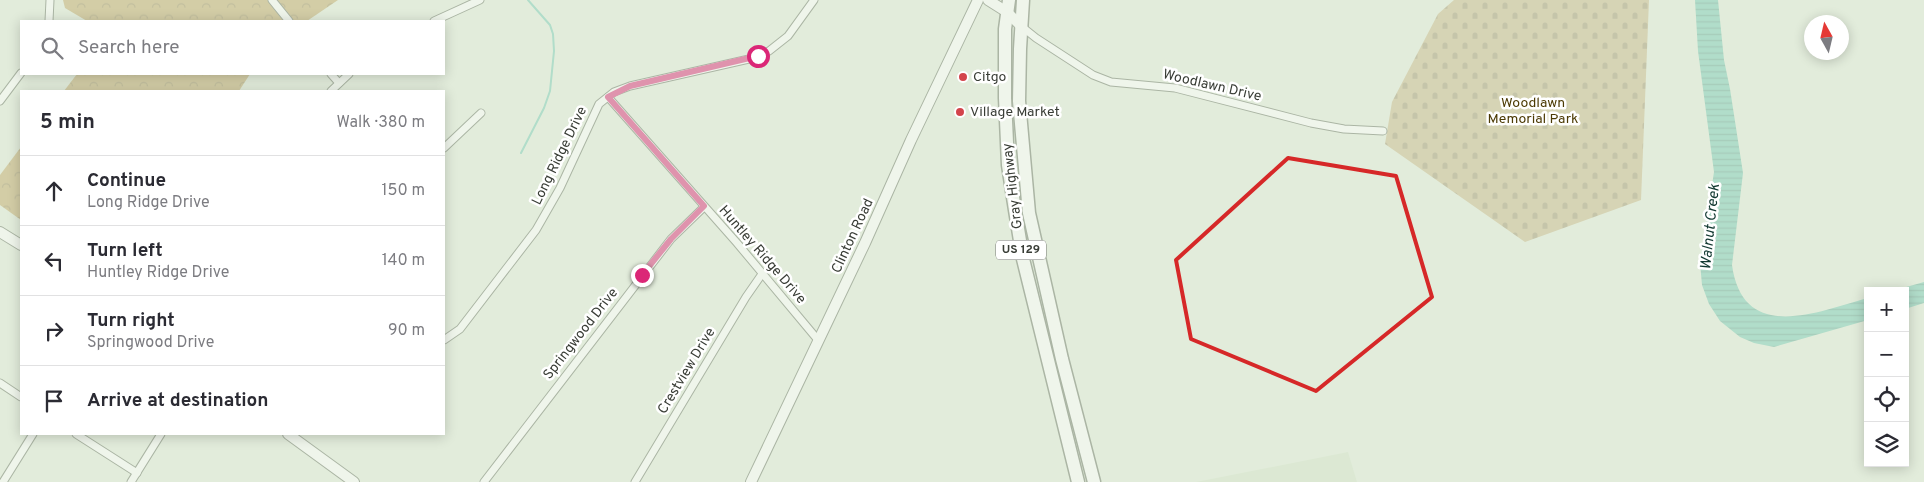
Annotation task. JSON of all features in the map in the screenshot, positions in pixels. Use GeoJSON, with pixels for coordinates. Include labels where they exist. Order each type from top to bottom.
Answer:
{"type":"FeatureCollection","features":[{"type":"Feature","properties":{"kind":"highway","name":"Gray Highway"},"geometry":{"type":"LineString","coordinates":[[1024,0],[1021,26],[1019,101],[1029,213],[1062,359],[1094,482]]}},
{"type":"Feature","properties":{"kind":"highway","name":"Gray Highway"},"geometry":{"type":"LineString","coordinates":[[1008,6],[1004,44],[1005,106],[1008,165],[1013,201],[1023,258],[1078,482]]}},
{"type":"Feature","properties":{"kind":"street"},"geometry":{"type":"LineString","coordinates":[[49,20],[50,0]]}},
{"type":"Feature","properties":{"kind":"street"},"geometry":{"type":"LineString","coordinates":[[272,0],[288,20]]}},
{"type":"Feature","properties":{"kind":"street"},"geometry":{"type":"LineString","coordinates":[[436,20],[480,0]]}},
{"type":"Feature","properties":{"kind":"street","name":"Long Ridge Drive"},"geometry":{"type":"LineString","coordinates":[[445,339],[460,329],[536,230],[560,188],[599,104],[608,97],[630,86],[749,58],[769,51],[788,36],[814,0]]}},
{"type":"Feature","properties":{"kind":"street","name":"Clinton Road"},"geometry":{"type":"LineString","coordinates":[[751,482],[866,243],[911,140],[978,0]]}},
{"type":"Feature","properties":{"kind":"street"},"geometry":{"type":"LineString","coordinates":[[988,0],[1008,6],[1021,26]]}},
{"type":"Feature","properties":{"kind":"street","name":"Woodlawn Drive"},"geometry":{"type":"LineString","coordinates":[[1021,26],[1036,38],[1085,69],[1111,82],[1175,88],[1336,128],[1383,131]]}},
{"type":"Feature","properties":{"kind":"street"},"geometry":{"type":"LineString","coordinates":[[0,101],[20,74]]}},
{"type":"Feature","properties":{"kind":"street"},"geometry":{"type":"LineString","coordinates":[[333,75],[339,83]]}},
{"type":"Feature","properties":{"kind":"street"},"geometry":{"type":"LineString","coordinates":[[332,90],[348,75]]}},
{"type":"Feature","properties":{"kind":"street","name":"Huntley Ridge Drive"},"geometry":{"type":"LineString","coordinates":[[608,97],[818,340]]}},
{"type":"Feature","properties":{"kind":"street"},"geometry":{"type":"LineString","coordinates":[[445,147],[482,113]]}},
{"type":"Feature","properties":{"kind":"street","name":"Springwood Drive"},"geometry":{"type":"LineString","coordinates":[[484,482],[671,239],[704,206]]}},
{"type":"Feature","properties":{"kind":"street"},"geometry":{"type":"LineString","coordinates":[[0,232],[20,244]]}},
{"type":"Feature","properties":{"kind":"street","name":"Crestview Drive"},"geometry":{"type":"LineString","coordinates":[[635,482],[746,297],[762,274]]}},
{"type":"Feature","properties":{"kind":"street"},"geometry":{"type":"LineString","coordinates":[[0,383],[20,397]]}},
{"type":"Feature","properties":{"kind":"street"},"geometry":{"type":"LineString","coordinates":[[3,482],[32,435]]}},
{"type":"Feature","properties":{"kind":"street"},"geometry":{"type":"LineString","coordinates":[[78,435],[136,473]]}},
{"type":"Feature","properties":{"kind":"street"},"geometry":{"type":"LineString","coordinates":[[131,482],[160,435]]}},
{"type":"Feature","properties":{"kind":"street"},"geometry":{"type":"LineString","coordinates":[[289,435],[354,482]]}},
{"type":"Feature","properties":{"kind":"highlighted area"},"geometry":{"type":"Polygon","coordinates":[[[1288,158],[1396,176],[1432,297],[1316,391],[1191,339],[1176,260],[1288,158]]]}},
{"type":"Feature","properties":{"kind":"shaded area"},"geometry":{"type":"Polygon","coordinates":[[[1348,452],[1357,482],[1196,482],[1348,452]]]}},
{"type":"Feature","properties":{"kind":"green space"},"geometry":{"type":"Polygon","coordinates":[[[63,0],[338,0],[308,20],[85,20],[65,8],[63,0]]]}},
{"type":"Feature","properties":{"kind":"green space","name":"Woodlawn Memorial Park"},"geometry":{"type":"Polygon","coordinates":[[[1454,0],[1649,0],[1641,200],[1525,242],[1385,144],[1392,102],[1438,14],[1454,0]]]}},
{"type":"Feature","properties":{"kind":"green space"},"geometry":{"type":"Polygon","coordinates":[[[76,75],[249,75],[240,90],[65,90],[76,75]]]}},
{"type":"Feature","properties":{"kind":"green space"},"geometry":{"type":"Polygon","coordinates":[[[20,148],[20,219],[0,205],[0,175],[20,148]]]}},
{"type":"Feature","properties":{"kind":"water","name":"Walnut Creek"},"geometry":{"type":"Polygon","coordinates":[[[1695,0],[1718,0],[1724,60],[1743,173],[1732,265],[1739,290],[1751,305],[1766,314],[1785,316],[1805,315],[1864,299],[1864,321],[1774,347],[1754,343],[1740,337],[1720,321],[1709,304],[1702,285],[1700,263],[1714,172],[1698,51],[1695,0]]]}},
{"type":"Feature","properties":{"kind":"water"},"geometry":{"type":"Polygon","coordinates":[[[1924,282],[1924,303],[1909,308],[1909,287],[1906,287],[1924,282]]]}},
{"type":"Feature","properties":{"kind":"waterway"},"geometry":{"type":"LineString","coordinates":[[521,153],[544,108],[550,91],[554,51],[553,34],[550,25],[528,0]]}},
{"type":"Feature","properties":{"kind":"place","name":"Citgo"},"geometry":{"type":"Point","coordinates":[963,77]}},
{"type":"Feature","properties":{"kind":"place","name":"Village Market"},"geometry":{"type":"Point","coordinates":[960,112]}},
{"type":"Feature","properties":{"kind":"route"},"geometry":{"type":"LineString","coordinates":[[642,275],[671,239],[704,206],[608,97],[614,92],[630,86],[758,56]]}}]}
